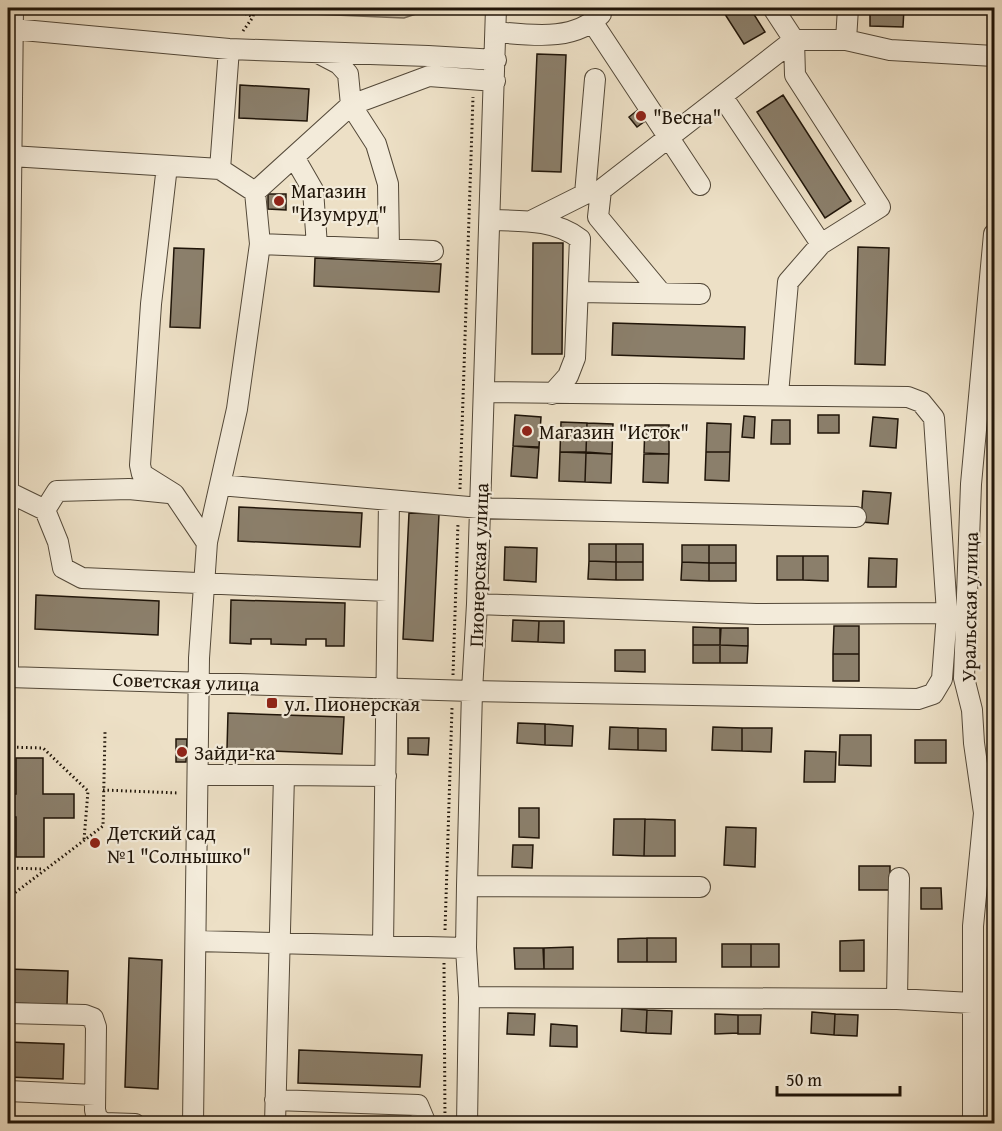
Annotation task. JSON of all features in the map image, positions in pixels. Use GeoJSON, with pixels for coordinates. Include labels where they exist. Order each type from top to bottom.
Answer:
{"type":"FeatureCollection","features":[{"type":"Feature","properties":{"kind":"street"},"geometry":{"type":"LineString","coordinates":[[8,677],[8,285],[11,156],[9,90],[13,8]]}},
{"type":"Feature","properties":{"kind":"street","name":"Пионерская улица"},"geometry":{"type":"LineString","coordinates":[[467,1124],[469,997],[466,948],[467,886],[462,690],[477,604],[496,8]]}},
{"type":"Feature","properties":{"kind":"street"},"geometry":{"type":"LineString","coordinates":[[496,32],[563,35],[607,8]]}},
{"type":"Feature","properties":{"kind":"street"},"geometry":{"type":"LineString","coordinates":[[773,8],[794,40],[795,75],[880,207],[821,244],[788,282],[778,394]]}},
{"type":"Feature","properties":{"kind":"street"},"geometry":{"type":"LineString","coordinates":[[846,40],[848,8]]}},
{"type":"Feature","properties":{"kind":"street"},"geometry":{"type":"LineString","coordinates":[[593,15],[700,185]]}},
{"type":"Feature","properties":{"kind":"street"},"geometry":{"type":"LineString","coordinates":[[12,29],[229,49],[496,60]]}},
{"type":"Feature","properties":{"kind":"street"},"geometry":{"type":"LineString","coordinates":[[531,221],[593,192],[670,137],[794,40],[846,40],[890,50],[994,56]]}},
{"type":"Feature","properties":{"kind":"street"},"geometry":{"type":"LineString","coordinates":[[220,169],[229,49]]}},
{"type":"Feature","properties":{"kind":"street"},"geometry":{"type":"LineString","coordinates":[[315,52],[339,64],[348,74],[351,105],[376,144],[388,184],[388,249]]}},
{"type":"Feature","properties":{"kind":"street"},"geometry":{"type":"LineString","coordinates":[[255,192],[351,105],[429,76],[495,81]]}},
{"type":"Feature","properties":{"kind":"street"},"geometry":{"type":"LineString","coordinates":[[596,79],[593,192],[598,217],[661,293]]}},
{"type":"Feature","properties":{"kind":"street"},"geometry":{"type":"LineString","coordinates":[[722,96],[821,244]]}},
{"type":"Feature","properties":{"kind":"street"},"geometry":{"type":"LineString","coordinates":[[11,156],[220,169],[255,192]]}},
{"type":"Feature","properties":{"kind":"street"},"geometry":{"type":"LineString","coordinates":[[294,157],[312,190],[317,246]]}},
{"type":"Feature","properties":{"kind":"street"},"geometry":{"type":"LineString","coordinates":[[166,166],[150,304],[140,465],[142,474],[174,494],[207,543]]}},
{"type":"Feature","properties":{"kind":"street"},"geometry":{"type":"LineString","coordinates":[[193,1124],[199,658],[204,582],[207,543],[237,409],[260,244],[255,192]]}},
{"type":"Feature","properties":{"kind":"street"},"geometry":{"type":"LineString","coordinates":[[552,393],[568,376],[575,358],[580,239],[593,228],[598,217]]}},
{"type":"Feature","properties":{"kind":"street"},"geometry":{"type":"LineString","coordinates":[[490,220],[531,221],[546,224],[572,232],[580,239]]}},
{"type":"Feature","properties":{"kind":"street","name":"Уральская улица"},"geometry":{"type":"LineString","coordinates":[[973,1124],[973,926],[984,813],[974,743],[972,710],[964,678],[971,484],[990,328],[994,234]]}},
{"type":"Feature","properties":{"kind":"street"},"geometry":{"type":"LineString","coordinates":[[260,244],[432,251]]}},
{"type":"Feature","properties":{"kind":"street"},"geometry":{"type":"LineString","coordinates":[[578,292],[700,294]]}},
{"type":"Feature","properties":{"kind":"street"},"geometry":{"type":"LineString","coordinates":[[484,392],[778,394],[908,397],[921,402],[934,418],[947,613],[942,679],[955,676],[964,678]]}},
{"type":"Feature","properties":{"kind":"street"},"geometry":{"type":"LineString","coordinates":[[220,485],[480,508],[856,517]]}},
{"type":"Feature","properties":{"kind":"street"},"geometry":{"type":"LineString","coordinates":[[45,510],[57,491],[129,489],[174,494]]}},
{"type":"Feature","properties":{"kind":"street"},"geometry":{"type":"LineString","coordinates":[[8,492],[45,510],[58,542],[63,568],[82,579],[387,591]]}},
{"type":"Feature","properties":{"kind":"street"},"geometry":{"type":"LineString","coordinates":[[383,946],[388,500]]}},
{"type":"Feature","properties":{"kind":"street"},"geometry":{"type":"LineString","coordinates":[[477,604],[756,614],[947,613]]}},
{"type":"Feature","properties":{"kind":"street","name":"Советская улица"},"geometry":{"type":"LineString","coordinates":[[8,677],[462,690],[918,699],[933,694],[942,679]]}},
{"type":"Feature","properties":{"kind":"street"},"geometry":{"type":"LineString","coordinates":[[199,784],[284,775],[386,776]]}},
{"type":"Feature","properties":{"kind":"street"},"geometry":{"type":"LineString","coordinates":[[275,1124],[284,775]]}},
{"type":"Feature","properties":{"kind":"street"},"geometry":{"type":"LineString","coordinates":[[897,999],[899,878]]}},
{"type":"Feature","properties":{"kind":"street"},"geometry":{"type":"LineString","coordinates":[[467,886],[700,887]]}},
{"type":"Feature","properties":{"kind":"street"},"geometry":{"type":"LineString","coordinates":[[196,941],[466,948]]}},
{"type":"Feature","properties":{"kind":"street"},"geometry":{"type":"LineString","coordinates":[[469,997],[897,999],[972,1003]]}},
{"type":"Feature","properties":{"kind":"street"},"geometry":{"type":"LineString","coordinates":[[8,1013],[85,1015],[93,1018],[96,1027],[97,1118],[104,1123],[135,1124]]}},
{"type":"Feature","properties":{"kind":"street"},"geometry":{"type":"LineString","coordinates":[[8,1091],[95,1095]]}},
{"type":"Feature","properties":{"kind":"street"},"geometry":{"type":"LineString","coordinates":[[275,1100],[418,1106],[426,1124]]}},
{"type":"Feature","properties":{"kind":"path"},"geometry":{"type":"LineString","coordinates":[[233,8],[253,17]]}},
{"type":"Feature","properties":{"kind":"path"},"geometry":{"type":"LineString","coordinates":[[229,49],[253,17],[254,8]]}},
{"type":"Feature","properties":{"kind":"path"},"geometry":{"type":"LineString","coordinates":[[445,1124],[445,947],[462,690],[459,506],[474,79]]}},
{"type":"Feature","properties":{"kind":"path"},"geometry":{"type":"LineString","coordinates":[[8,898],[103,826],[105,732]]}},
{"type":"Feature","properties":{"kind":"path"},"geometry":{"type":"LineString","coordinates":[[8,747],[43,748],[88,791],[84,840]]}},
{"type":"Feature","properties":{"kind":"path"},"geometry":{"type":"LineString","coordinates":[[103,790],[199,784]]}},
{"type":"Feature","properties":{"kind":"path"},"geometry":{"type":"LineString","coordinates":[[8,868],[46,869]]}},
{"type":"Feature","properties":{"kind":"shaded area"},"geometry":{"type":"Polygon","coordinates":[[[237,8],[434,8],[404,18],[242,11],[237,8]]]}},
{"type":"Feature","properties":{"kind":"building"},"geometry":{"type":"Polygon","coordinates":[[[115,8],[115,10],[57,9],[115,8]]]}},
{"type":"Feature","properties":{"kind":"building"},"geometry":{"type":"Polygon","coordinates":[[[721,8],[750,8],[765,32],[744,44],[721,8]]]}},
{"type":"Feature","properties":{"kind":"building"},"geometry":{"type":"Polygon","coordinates":[[[870,8],[904,8],[903,27],[870,26],[870,8]]]}},
{"type":"Feature","properties":{"kind":"building"},"geometry":{"type":"Polygon","coordinates":[[[537,54],[566,55],[561,172],[532,171],[537,54]]]}},
{"type":"Feature","properties":{"kind":"building"},"geometry":{"type":"Polygon","coordinates":[[[240,85],[309,89],[307,121],[239,118],[240,85]]]}},
{"type":"Feature","properties":{"kind":"building"},"geometry":{"type":"Polygon","coordinates":[[[783,95],[851,201],[825,218],[757,112],[783,95]]]}},
{"type":"Feature","properties":{"kind":"building","name":"\"Весна\""},"geometry":{"type":"Polygon","coordinates":[[[644,105],[652,116],[637,127],[629,117],[644,105]]]}},
{"type":"Feature","properties":{"kind":"building"},"geometry":{"type":"Polygon","coordinates":[[[268,194],[286,194],[286,210],[268,209],[268,194]]]}},
{"type":"Feature","properties":{"kind":"building"},"geometry":{"type":"Polygon","coordinates":[[[533,243],[563,243],[562,354],[532,354],[533,243]]]}},
{"type":"Feature","properties":{"kind":"building"},"geometry":{"type":"Polygon","coordinates":[[[858,247],[889,248],[885,365],[855,364],[858,247]]]}},
{"type":"Feature","properties":{"kind":"building"},"geometry":{"type":"Polygon","coordinates":[[[174,248],[204,249],[200,328],[170,327],[174,248]]]}},
{"type":"Feature","properties":{"kind":"building"},"geometry":{"type":"Polygon","coordinates":[[[315,258],[441,264],[439,292],[314,286],[315,258]]]}},
{"type":"Feature","properties":{"kind":"building"},"geometry":{"type":"Polygon","coordinates":[[[613,323],[745,327],[744,359],[612,355],[613,323]]]}},
{"type":"Feature","properties":{"kind":"building","name":"Магазин \"Исток\""},"geometry":{"type":"Polygon","coordinates":[[[515,415],[541,417],[539,447],[513,446],[515,415]]]}},
{"type":"Feature","properties":{"kind":"building"},"geometry":{"type":"Polygon","coordinates":[[[818,415],[839,415],[839,433],[818,433],[818,415]]]}},
{"type":"Feature","properties":{"kind":"building"},"geometry":{"type":"Polygon","coordinates":[[[744,416],[755,417],[754,438],[742,437],[744,416]]]}},
{"type":"Feature","properties":{"kind":"building"},"geometry":{"type":"Polygon","coordinates":[[[873,417],[898,419],[896,448],[870,446],[873,417]]]}},
{"type":"Feature","properties":{"kind":"building"},"geometry":{"type":"Polygon","coordinates":[[[772,420],[790,420],[790,444],[771,444],[772,420]]]}},
{"type":"Feature","properties":{"kind":"building"},"geometry":{"type":"Polygon","coordinates":[[[561,422],[587,423],[586,452],[560,452],[561,422]]]}},
{"type":"Feature","properties":{"kind":"building"},"geometry":{"type":"Polygon","coordinates":[[[587,423],[613,424],[612,454],[586,452],[587,423]]]}},
{"type":"Feature","properties":{"kind":"building"},"geometry":{"type":"Polygon","coordinates":[[[707,423],[731,424],[730,452],[706,452],[707,423]]]}},
{"type":"Feature","properties":{"kind":"building"},"geometry":{"type":"Polygon","coordinates":[[[645,425],[669,425],[669,454],[644,453],[645,425]]]}},
{"type":"Feature","properties":{"kind":"building"},"geometry":{"type":"Polygon","coordinates":[[[513,446],[539,448],[537,478],[511,476],[513,446]]]}},
{"type":"Feature","properties":{"kind":"building"},"geometry":{"type":"Polygon","coordinates":[[[560,452],[586,453],[585,482],[559,481],[560,452]]]}},
{"type":"Feature","properties":{"kind":"building"},"geometry":{"type":"Polygon","coordinates":[[[706,452],[730,452],[729,481],[705,480],[706,452]]]}},
{"type":"Feature","properties":{"kind":"building"},"geometry":{"type":"Polygon","coordinates":[[[586,453],[612,454],[611,483],[585,482],[586,453]]]}},
{"type":"Feature","properties":{"kind":"building"},"geometry":{"type":"Polygon","coordinates":[[[644,454],[669,454],[668,483],[643,482],[644,454]]]}},
{"type":"Feature","properties":{"kind":"building"},"geometry":{"type":"Polygon","coordinates":[[[863,491],[891,493],[888,524],[861,522],[863,491]]]}},
{"type":"Feature","properties":{"kind":"building"},"geometry":{"type":"Polygon","coordinates":[[[239,507],[362,513],[360,547],[238,541],[239,507]]]}},
{"type":"Feature","properties":{"kind":"building"},"geometry":{"type":"Polygon","coordinates":[[[409,513],[439,514],[433,641],[403,639],[409,513]]]}},
{"type":"Feature","properties":{"kind":"building"},"geometry":{"type":"Polygon","coordinates":[[[589,544],[616,544],[616,562],[589,561],[589,544]]]}},
{"type":"Feature","properties":{"kind":"building"},"geometry":{"type":"Polygon","coordinates":[[[616,544],[643,544],[643,562],[616,562],[616,544]]]}},
{"type":"Feature","properties":{"kind":"building"},"geometry":{"type":"Polygon","coordinates":[[[682,545],[709,545],[709,563],[682,562],[682,545]]]}},
{"type":"Feature","properties":{"kind":"building"},"geometry":{"type":"Polygon","coordinates":[[[709,545],[736,545],[736,563],[709,563],[709,545]]]}},
{"type":"Feature","properties":{"kind":"building"},"geometry":{"type":"Polygon","coordinates":[[[505,547],[537,548],[536,582],[504,580],[505,547]]]}},
{"type":"Feature","properties":{"kind":"building"},"geometry":{"type":"Polygon","coordinates":[[[777,556],[803,556],[803,580],[777,580],[777,556]]]}},
{"type":"Feature","properties":{"kind":"building"},"geometry":{"type":"Polygon","coordinates":[[[803,556],[828,556],[828,581],[803,580],[803,556]]]}},
{"type":"Feature","properties":{"kind":"building"},"geometry":{"type":"Polygon","coordinates":[[[869,558],[897,559],[896,587],[868,587],[869,558]]]}},
{"type":"Feature","properties":{"kind":"building"},"geometry":{"type":"Polygon","coordinates":[[[589,561],[616,562],[616,580],[588,579],[589,561]]]}},
{"type":"Feature","properties":{"kind":"building"},"geometry":{"type":"Polygon","coordinates":[[[616,562],[643,562],[643,580],[616,580],[616,562]]]}},
{"type":"Feature","properties":{"kind":"building"},"geometry":{"type":"Polygon","coordinates":[[[682,562],[709,563],[709,581],[681,580],[682,562]]]}},
{"type":"Feature","properties":{"kind":"building"},"geometry":{"type":"Polygon","coordinates":[[[709,563],[736,563],[736,581],[709,581],[709,563]]]}},
{"type":"Feature","properties":{"kind":"building"},"geometry":{"type":"Polygon","coordinates":[[[36,595],[159,601],[158,635],[35,629],[36,595]]]}},
{"type":"Feature","properties":{"kind":"building"},"geometry":{"type":"Polygon","coordinates":[[[231,600],[345,603],[344,646],[326,646],[326,639],[306,639],[306,645],[271,644],[271,639],[251,639],[251,644],[230,643],[231,600]]]}},
{"type":"Feature","properties":{"kind":"building"},"geometry":{"type":"Polygon","coordinates":[[[513,620],[539,621],[538,642],[512,641],[513,620]]]}},
{"type":"Feature","properties":{"kind":"building"},"geometry":{"type":"Polygon","coordinates":[[[539,621],[564,621],[564,643],[538,642],[539,621]]]}},
{"type":"Feature","properties":{"kind":"building"},"geometry":{"type":"Polygon","coordinates":[[[834,626],[859,626],[859,654],[833,654],[834,626]]]}},
{"type":"Feature","properties":{"kind":"building"},"geometry":{"type":"Polygon","coordinates":[[[693,627],[720,628],[720,645],[693,645],[693,627]]]}},
{"type":"Feature","properties":{"kind":"building"},"geometry":{"type":"Polygon","coordinates":[[[721,628],[748,628],[748,646],[720,645],[721,628]]]}},
{"type":"Feature","properties":{"kind":"building"},"geometry":{"type":"Polygon","coordinates":[[[693,645],[720,645],[720,663],[693,663],[693,645]]]}},
{"type":"Feature","properties":{"kind":"building"},"geometry":{"type":"Polygon","coordinates":[[[720,645],[748,646],[747,663],[720,663],[720,645]]]}},
{"type":"Feature","properties":{"kind":"building"},"geometry":{"type":"Polygon","coordinates":[[[615,650],[645,650],[645,672],[615,671],[615,650]]]}},
{"type":"Feature","properties":{"kind":"building"},"geometry":{"type":"Polygon","coordinates":[[[833,654],[859,654],[859,681],[833,681],[833,654]]]}},
{"type":"Feature","properties":{"kind":"building"},"geometry":{"type":"Polygon","coordinates":[[[228,713],[344,717],[342,754],[227,749],[228,713]]]}},
{"type":"Feature","properties":{"kind":"building"},"geometry":{"type":"Polygon","coordinates":[[[518,723],[545,724],[545,745],[517,743],[518,723]]]}},
{"type":"Feature","properties":{"kind":"building"},"geometry":{"type":"Polygon","coordinates":[[[545,724],[573,726],[572,746],[545,745],[545,724]]]}},
{"type":"Feature","properties":{"kind":"building"},"geometry":{"type":"Polygon","coordinates":[[[610,727],[638,728],[638,750],[609,749],[610,727]]]}},
{"type":"Feature","properties":{"kind":"building"},"geometry":{"type":"Polygon","coordinates":[[[713,727],[742,728],[742,751],[712,750],[713,727]]]}},
{"type":"Feature","properties":{"kind":"building"},"geometry":{"type":"Polygon","coordinates":[[[638,728],[666,729],[666,751],[638,750],[638,728]]]}},
{"type":"Feature","properties":{"kind":"building"},"geometry":{"type":"Polygon","coordinates":[[[742,728],[772,728],[771,752],[742,751],[742,728]]]}},
{"type":"Feature","properties":{"kind":"building"},"geometry":{"type":"Polygon","coordinates":[[[840,735],[871,735],[871,766],[839,765],[840,735]]]}},
{"type":"Feature","properties":{"kind":"building"},"geometry":{"type":"Polygon","coordinates":[[[408,738],[429,738],[428,755],[408,754],[408,738]]]}},
{"type":"Feature","properties":{"kind":"building"},"geometry":{"type":"Polygon","coordinates":[[[176,739],[187,739],[186,762],[176,762],[176,739]]]}},
{"type":"Feature","properties":{"kind":"building"},"geometry":{"type":"Polygon","coordinates":[[[915,740],[946,740],[946,763],[915,763],[915,740]]]}},
{"type":"Feature","properties":{"kind":"building"},"geometry":{"type":"Polygon","coordinates":[[[805,751],[836,752],[835,782],[804,782],[805,751]]]}},
{"type":"Feature","properties":{"kind":"building"},"geometry":{"type":"Polygon","coordinates":[[[16,758],[43,758],[43,794],[74,794],[74,818],[44,818],[44,857],[16,857],[16,817],[8,817],[8,794],[16,794],[16,758]]]}},
{"type":"Feature","properties":{"kind":"building"},"geometry":{"type":"Polygon","coordinates":[[[519,808],[539,808],[539,838],[519,837],[519,808]]]}},
{"type":"Feature","properties":{"kind":"building"},"geometry":{"type":"Polygon","coordinates":[[[614,819],[645,819],[644,856],[613,855],[614,819]]]}},
{"type":"Feature","properties":{"kind":"building"},"geometry":{"type":"Polygon","coordinates":[[[645,819],[675,820],[675,856],[644,856],[645,819]]]}},
{"type":"Feature","properties":{"kind":"building"},"geometry":{"type":"Polygon","coordinates":[[[726,827],[756,828],[755,867],[724,865],[726,827]]]}},
{"type":"Feature","properties":{"kind":"building"},"geometry":{"type":"Polygon","coordinates":[[[513,845],[533,845],[532,868],[512,867],[513,845]]]}},
{"type":"Feature","properties":{"kind":"building"},"geometry":{"type":"Polygon","coordinates":[[[859,866],[890,866],[890,890],[859,890],[859,866]]]}},
{"type":"Feature","properties":{"kind":"building"},"geometry":{"type":"Polygon","coordinates":[[[921,888],[941,888],[942,909],[921,909],[921,888]]]}},
{"type":"Feature","properties":{"kind":"building"},"geometry":{"type":"Polygon","coordinates":[[[647,938],[676,938],[676,962],[647,962],[647,938]]]}},
{"type":"Feature","properties":{"kind":"building"},"geometry":{"type":"Polygon","coordinates":[[[647,938],[647,962],[618,962],[618,939],[647,938]]]}},
{"type":"Feature","properties":{"kind":"building"},"geometry":{"type":"Polygon","coordinates":[[[864,940],[864,971],[840,971],[840,941],[864,940]]]}},
{"type":"Feature","properties":{"kind":"building"},"geometry":{"type":"Polygon","coordinates":[[[722,944],[751,944],[751,967],[722,967],[722,944]]]}},
{"type":"Feature","properties":{"kind":"building"},"geometry":{"type":"Polygon","coordinates":[[[751,944],[779,944],[779,967],[751,967],[751,944]]]}},
{"type":"Feature","properties":{"kind":"building"},"geometry":{"type":"Polygon","coordinates":[[[573,947],[573,969],[544,969],[544,948],[573,947]]]}},
{"type":"Feature","properties":{"kind":"building"},"geometry":{"type":"Polygon","coordinates":[[[514,948],[543,948],[544,969],[515,969],[514,948]]]}},
{"type":"Feature","properties":{"kind":"building"},"geometry":{"type":"Polygon","coordinates":[[[129,958],[162,960],[158,1089],[125,1087],[129,958]]]}},
{"type":"Feature","properties":{"kind":"building"},"geometry":{"type":"Polygon","coordinates":[[[8,969],[68,971],[67,1005],[8,1003],[8,969]]]}},
{"type":"Feature","properties":{"kind":"building"},"geometry":{"type":"Polygon","coordinates":[[[622,1008],[647,1010],[646,1033],[621,1031],[622,1008]]]}},
{"type":"Feature","properties":{"kind":"building"},"geometry":{"type":"Polygon","coordinates":[[[647,1010],[672,1011],[671,1034],[646,1033],[647,1010]]]}},
{"type":"Feature","properties":{"kind":"building"},"geometry":{"type":"Polygon","coordinates":[[[812,1012],[835,1014],[834,1035],[811,1033],[812,1012]]]}},
{"type":"Feature","properties":{"kind":"building"},"geometry":{"type":"Polygon","coordinates":[[[508,1013],[535,1014],[534,1035],[507,1034],[508,1013]]]}},
{"type":"Feature","properties":{"kind":"building"},"geometry":{"type":"Polygon","coordinates":[[[715,1014],[738,1015],[738,1033],[715,1034],[715,1014]]]}},
{"type":"Feature","properties":{"kind":"building"},"geometry":{"type":"Polygon","coordinates":[[[835,1014],[858,1015],[857,1036],[834,1035],[835,1014]]]}},
{"type":"Feature","properties":{"kind":"building"},"geometry":{"type":"Polygon","coordinates":[[[738,1015],[761,1015],[760,1034],[738,1034],[738,1015]]]}},
{"type":"Feature","properties":{"kind":"building"},"geometry":{"type":"Polygon","coordinates":[[[551,1024],[577,1026],[577,1047],[550,1046],[551,1024]]]}},
{"type":"Feature","properties":{"kind":"building"},"geometry":{"type":"Polygon","coordinates":[[[8,1042],[64,1044],[63,1079],[8,1077],[8,1042]]]}},
{"type":"Feature","properties":{"kind":"building"},"geometry":{"type":"Polygon","coordinates":[[[299,1050],[422,1055],[420,1087],[298,1083],[299,1050]]]}},
{"type":"Feature","properties":{"kind":"place","name":"\"Весна\""},"geometry":{"type":"Point","coordinates":[641,116]}},
{"type":"Feature","properties":{"kind":"place","name":"Магазин \"Изумруд\""},"geometry":{"type":"Point","coordinates":[279,201]}},
{"type":"Feature","properties":{"kind":"place","name":"Магазин \"Исток\""},"geometry":{"type":"Point","coordinates":[527,431]}},
{"type":"Feature","properties":{"kind":"place","name":"ул. Пионерская"},"geometry":{"type":"Point","coordinates":[272,703]}},
{"type":"Feature","properties":{"kind":"place","name":"Зайди-ка"},"geometry":{"type":"Point","coordinates":[182,752]}},
{"type":"Feature","properties":{"kind":"place","name":"Детский сад №1 \"Солнышко\""},"geometry":{"type":"Point","coordinates":[95,843]}}]}
